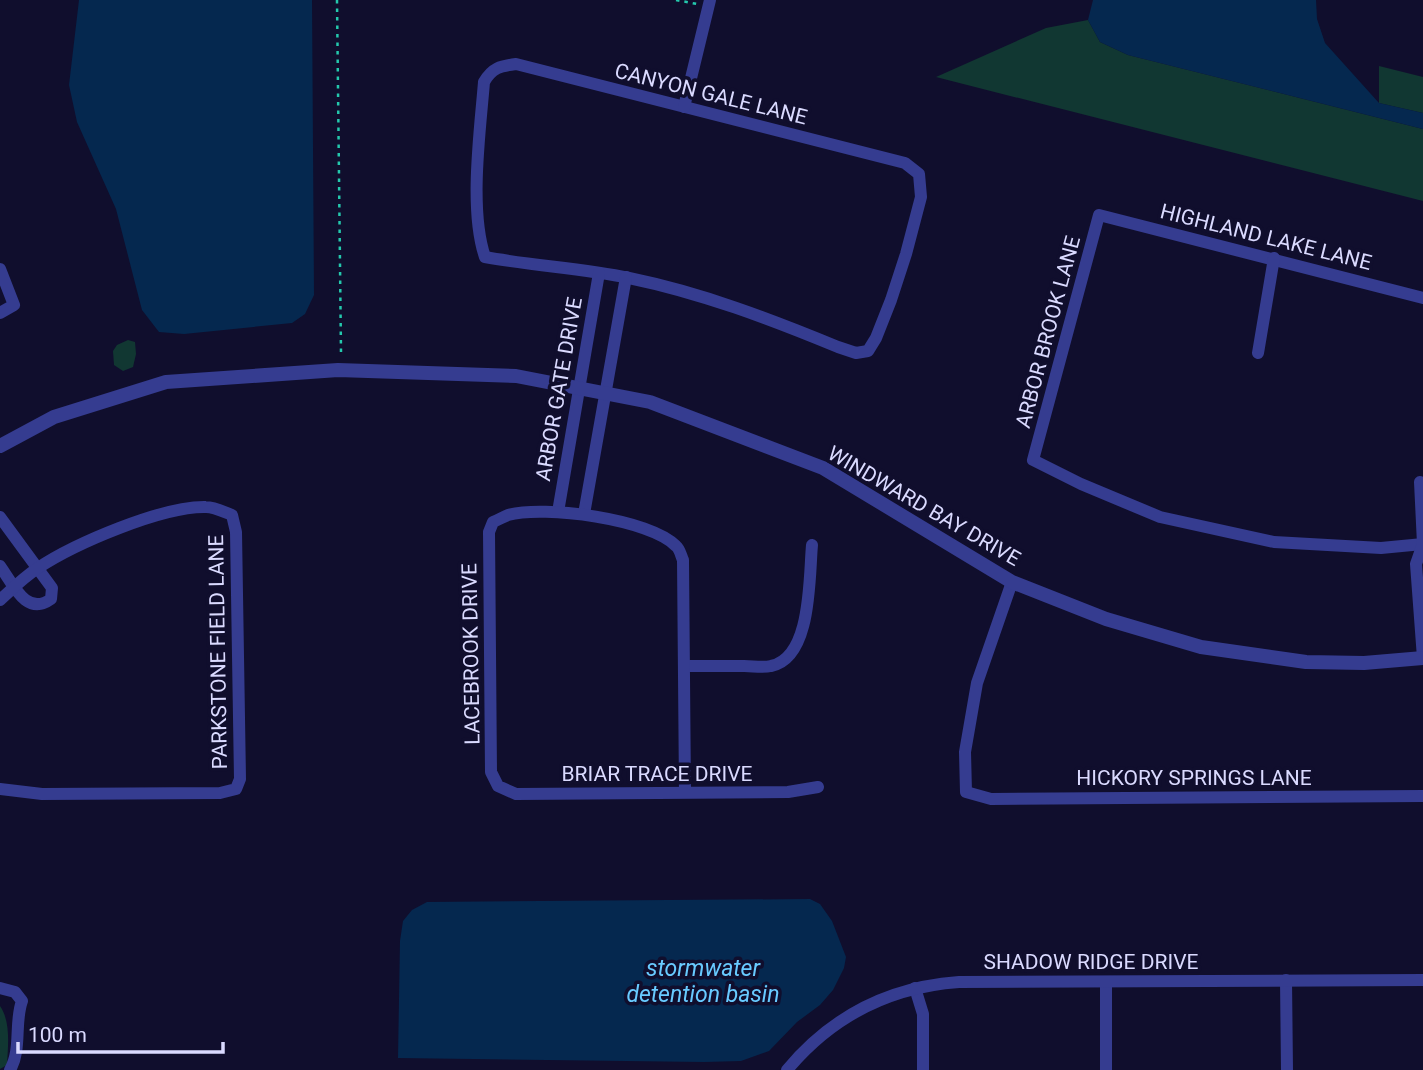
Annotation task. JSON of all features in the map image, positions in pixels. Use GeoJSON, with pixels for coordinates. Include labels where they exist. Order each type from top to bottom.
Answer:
{"type":"FeatureCollection","features":[{"type":"Feature","properties":{"kind":"street"},"geometry":{"type":"LineString","coordinates":[[684,107],[710,0]]}},
{"type":"Feature","properties":{"kind":"street","name":"CANYON GALE LANE"},"geometry":{"type":"LineString","coordinates":[[599,273],[485,257],[479,240],[478,181],[484,82],[491,71],[500,66],[516,64],[905,163],[919,174],[921,197],[906,254],[891,300],[868,351],[856,353],[727,303],[626,277]]}},
{"type":"Feature","properties":{"kind":"street","name":"HIGHLAND LAKE LANE"},"geometry":{"type":"LineString","coordinates":[[1099,215],[1423,298]]}},
{"type":"Feature","properties":{"kind":"street","name":"ARBOR BROOK LANE"},"geometry":{"type":"LineString","coordinates":[[1099,215],[1033,460],[1081,484],[1160,517],[1236,534],[1274,542],[1381,548],[1423,544]]}},
{"type":"Feature","properties":{"kind":"street"},"geometry":{"type":"LineString","coordinates":[[1258,352],[1275,258]]}},
{"type":"Feature","properties":{"kind":"street"},"geometry":{"type":"LineString","coordinates":[[0,270],[14,305],[0,313]]}},
{"type":"Feature","properties":{"kind":"street"},"geometry":{"type":"LineString","coordinates":[[584,514],[626,277],[599,273]]}},
{"type":"Feature","properties":{"kind":"street","name":"ARBOR GATE DRIVE"},"geometry":{"type":"LineString","coordinates":[[558,512],[599,273]]}},
{"type":"Feature","properties":{"kind":"street","name":"WINDWARD BAY DRIVE"},"geometry":{"type":"LineString","coordinates":[[0,446],[54,417],[166,382],[338,370],[516,376],[650,402],[823,468],[1012,582],[1105,619],[1201,647],[1306,662],[1364,663],[1423,658]]}},
{"type":"Feature","properties":{"kind":"street"},"geometry":{"type":"LineString","coordinates":[[1419,482],[1423,544],[1416,564],[1423,658]]}},
{"type":"Feature","properties":{"kind":"street","name":"PARKSTONE FIELD LANE"},"geometry":{"type":"LineString","coordinates":[[0,789],[42,794],[220,793],[236,789],[240,779],[236,532],[232,515],[208,506],[180,510],[133,523],[85,543],[38,568]]}},
{"type":"Feature","properties":{"kind":"street"},"geometry":{"type":"LineString","coordinates":[[558,512],[584,514],[624,523],[660,534],[678,547],[683,561],[685,793]]}},
{"type":"Feature","properties":{"kind":"street","name":"LACEBROOK DRIVE"},"geometry":{"type":"LineString","coordinates":[[498,786],[491,772],[489,532],[493,522],[509,515],[558,512]]}},
{"type":"Feature","properties":{"kind":"street"},"geometry":{"type":"LineString","coordinates":[[0,517],[52,588],[51,599],[34,606],[25,601],[0,566]]}},
{"type":"Feature","properties":{"kind":"street"},"geometry":{"type":"LineString","coordinates":[[684,666],[770,667],[784,661],[793,653],[806,610],[812,545]]}},
{"type":"Feature","properties":{"kind":"street"},"geometry":{"type":"LineString","coordinates":[[0,600],[38,568]]}},
{"type":"Feature","properties":{"kind":"street","name":"HICKORY SPRINGS LANE"},"geometry":{"type":"LineString","coordinates":[[1012,582],[976,683],[965,752],[965,792],[991,799],[1423,796]]}},
{"type":"Feature","properties":{"kind":"street","name":"BRIAR TRACE DRIVE"},"geometry":{"type":"LineString","coordinates":[[498,786],[516,794],[788,792],[818,787]]}},
{"type":"Feature","properties":{"kind":"street"},"geometry":{"type":"LineString","coordinates":[[1286,980],[1287,1070]]}},
{"type":"Feature","properties":{"kind":"street","name":"SHADOW RIDGE DRIVE"},"geometry":{"type":"LineString","coordinates":[[787,1070],[835,1023],[883,998],[915,988],[959,982],[1423,980]]}},
{"type":"Feature","properties":{"kind":"street"},"geometry":{"type":"LineString","coordinates":[[1106,982],[1106,1070]]}},
{"type":"Feature","properties":{"kind":"street"},"geometry":{"type":"LineString","coordinates":[[0,988],[15,992],[22,1001],[17,1016],[16,1054],[12,1068]]}},
{"type":"Feature","properties":{"kind":"street"},"geometry":{"type":"LineString","coordinates":[[915,988],[923,1014],[923,1070]]}},
{"type":"Feature","properties":{"kind":"path"},"geometry":{"type":"LineString","coordinates":[[337,0],[341,352]]}},
{"type":"Feature","properties":{"kind":"path"},"geometry":{"type":"LineString","coordinates":[[676,0],[692,4]]}},
{"type":"Feature","properties":{"kind":"green space"},"geometry":{"type":"Polygon","coordinates":[[[1088,20],[1100,42],[1128,55],[1423,129],[1423,201],[936,77],[1046,28],[1088,20]]]}},
{"type":"Feature","properties":{"kind":"green space"},"geometry":{"type":"Polygon","coordinates":[[[1379,66],[1423,77],[1423,113],[1379,103],[1379,66]]]}},
{"type":"Feature","properties":{"kind":"green space"},"geometry":{"type":"Polygon","coordinates":[[[128,340],[135,342],[136,354],[133,367],[123,371],[114,365],[113,351],[117,345],[128,340]]]}},
{"type":"Feature","properties":{"kind":"green space"},"geometry":{"type":"Polygon","coordinates":[[[0,1006],[6,1019],[8,1042],[7,1065],[0,1069],[0,1006]]]}},
{"type":"Feature","properties":{"kind":"water"},"geometry":{"type":"Polygon","coordinates":[[[79,0],[312,0],[314,295],[305,314],[292,323],[184,334],[159,332],[142,310],[116,209],[77,122],[69,85],[79,0]]]}},
{"type":"Feature","properties":{"kind":"water"},"geometry":{"type":"Polygon","coordinates":[[[1093,0],[1316,0],[1317,19],[1325,43],[1379,103],[1423,113],[1423,129],[1128,55],[1100,42],[1088,20],[1093,0]]]}},
{"type":"Feature","properties":{"kind":"water","name":"stormwater detention basin"},"geometry":{"type":"Polygon","coordinates":[[[810,899],[820,904],[832,921],[846,957],[844,968],[833,990],[820,1005],[797,1022],[769,1051],[741,1061],[704,1062],[398,1058],[400,941],[403,921],[412,910],[427,902],[810,899]]]}}]}
